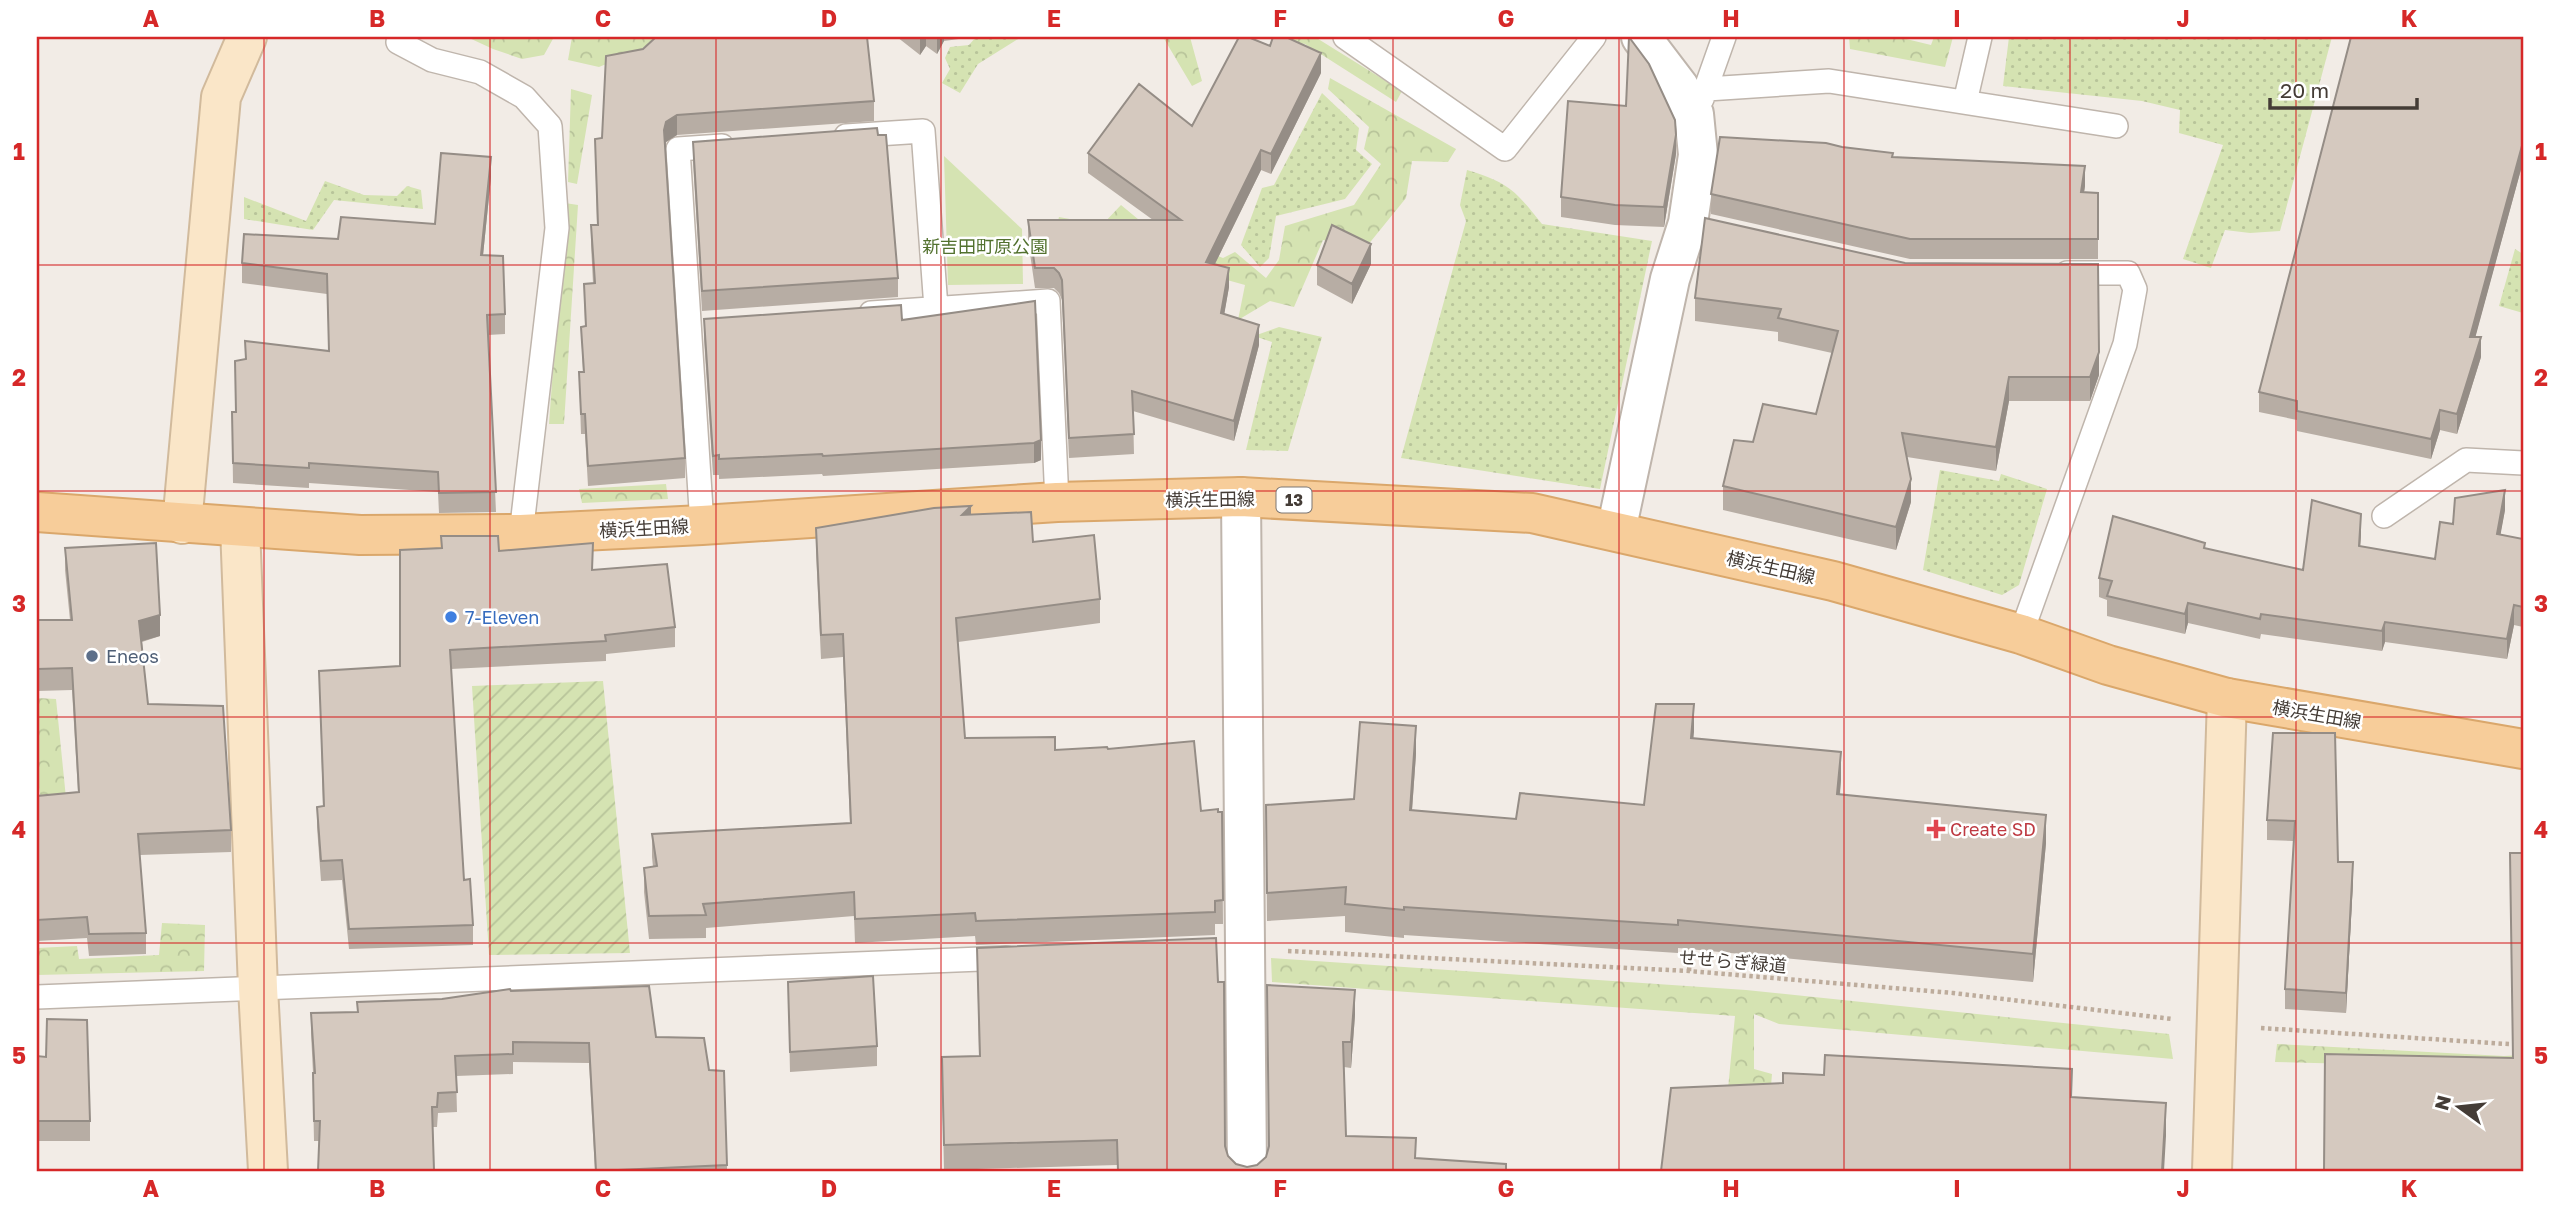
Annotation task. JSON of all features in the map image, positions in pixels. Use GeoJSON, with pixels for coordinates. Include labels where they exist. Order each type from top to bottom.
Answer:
{"type":"FeatureCollection","features":[{"type":"Feature","properties":{"kind":"main road","name":"横浜生田線"},"geometry":{"type":"LineString","coordinates":[[37,512],[359,535],[521,534],[1057,502],[1241,497],[1532,513],[1833,581],[2021,634],[2108,665],[2227,698],[2523,750]]}},
{"type":"Feature","properties":{"kind":"street"},"geometry":{"type":"LineString","coordinates":[[182,524],[221,97],[247,37]]}},
{"type":"Feature","properties":{"kind":"street"},"geometry":{"type":"LineString","coordinates":[[1616,531],[1670,279],[1701,226],[1698,155],[1701,101],[1679,88],[1642,37]]}},
{"type":"Feature","properties":{"kind":"street"},"geometry":{"type":"LineString","coordinates":[[1241,497],[1231,949],[1247,1171]]}},
{"type":"Feature","properties":{"kind":"street"},"geometry":{"type":"LineString","coordinates":[[240,527],[268,1171]]}},
{"type":"Feature","properties":{"kind":"street"},"geometry":{"type":"LineString","coordinates":[[2212,1171],[2227,698]]}},
{"type":"Feature","properties":{"kind":"lane"},"geometry":{"type":"LineString","coordinates":[[1345,37],[1505,149],[1594,37]]}},
{"type":"Feature","properties":{"kind":"lane"},"geometry":{"type":"LineString","coordinates":[[1724,37],[1701,101],[1829,81],[2116,126]]}},
{"type":"Feature","properties":{"kind":"lane"},"geometry":{"type":"LineString","coordinates":[[1965,102],[1980,37]]}},
{"type":"Feature","properties":{"kind":"lane"},"geometry":{"type":"LineString","coordinates":[[398,42],[432,60],[480,72],[524,97],[550,126],[557,228],[521,534]]}},
{"type":"Feature","properties":{"kind":"lane"},"geometry":{"type":"LineString","coordinates":[[828,138],[923,131],[936,308]]}},
{"type":"Feature","properties":{"kind":"lane"},"geometry":{"type":"LineString","coordinates":[[702,525],[678,149],[746,144]]}},
{"type":"Feature","properties":{"kind":"lane"},"geometry":{"type":"LineString","coordinates":[[2021,634],[2125,344],[2135,289],[2128,273],[2045,273]]}},
{"type":"Feature","properties":{"kind":"lane"},"geometry":{"type":"LineString","coordinates":[[854,314],[1048,301],[1057,502]]}},
{"type":"Feature","properties":{"kind":"lane"},"geometry":{"type":"LineString","coordinates":[[690,326],[717,324]]}},
{"type":"Feature","properties":{"kind":"lane"},"geometry":{"type":"LineString","coordinates":[[2384,516],[2466,460],[2523,463]]}},
{"type":"Feature","properties":{"kind":"lane"},"geometry":{"type":"LineString","coordinates":[[37,997],[1023,957]]}},
{"type":"Feature","properties":{"kind":"path"},"geometry":{"type":"LineString","coordinates":[[1689,971],[1691,931]]}},
{"type":"Feature","properties":{"kind":"path","name":"せせらぎ緑道"},"geometry":{"type":"LineString","coordinates":[[1231,949],[1689,971],[1953,993],[2216,1024]]}},
{"type":"Feature","properties":{"kind":"path"},"geometry":{"type":"LineString","coordinates":[[2259,1028],[2523,1045]]}},
{"type":"Feature","properties":{"kind":"green space"},"geometry":{"type":"Polygon","coordinates":[[[467,37],[554,37],[544,55],[522,59],[467,37]]]}},
{"type":"Feature","properties":{"kind":"green space"},"geometry":{"type":"Polygon","coordinates":[[[572,37],[659,37],[638,51],[599,67],[568,60],[572,37]]]}},
{"type":"Feature","properties":{"kind":"green space"},"geometry":{"type":"Polygon","coordinates":[[[976,37],[1021,37],[978,64],[960,93],[942,83],[950,69],[945,58],[950,47],[969,45],[976,37]]]}},
{"type":"Feature","properties":{"kind":"green space"},"geometry":{"type":"Polygon","coordinates":[[[1163,37],[1190,37],[1202,81],[1192,86],[1163,37]]]}},
{"type":"Feature","properties":{"kind":"green space"},"geometry":{"type":"Polygon","coordinates":[[[1258,37],[1315,37],[1402,91],[1396,102],[1305,44],[1258,37]]]}},
{"type":"Feature","properties":{"kind":"green space"},"geometry":{"type":"Polygon","coordinates":[[[1849,37],[1898,37],[1931,45],[1934,37],[1953,37],[1945,67],[1850,49],[1849,37]]]}},
{"type":"Feature","properties":{"kind":"green space"},"geometry":{"type":"Polygon","coordinates":[[[2009,37],[2332,37],[2280,231],[2250,233],[2225,230],[2211,268],[2183,259],[2223,145],[2179,133],[2180,110],[2142,101],[2003,86],[2009,37]]]}},
{"type":"Feature","properties":{"kind":"green space"},"geometry":{"type":"Polygon","coordinates":[[[1330,78],[1456,149],[1448,162],[1412,161],[1406,198],[1363,251],[1323,240],[1294,307],[1270,301],[1238,320],[1245,285],[1055,232],[1059,217],[1102,225],[1121,205],[1150,229],[1223,258],[1235,252],[1266,278],[1279,260],[1285,226],[1354,205],[1381,164],[1364,149],[1369,127],[1328,89],[1330,78]]]}},
{"type":"Feature","properties":{"kind":"green space"},"geometry":{"type":"Polygon","coordinates":[[[571,89],[592,95],[577,184],[568,182],[571,89]]]}},
{"type":"Feature","properties":{"kind":"green space"},"geometry":{"type":"Polygon","coordinates":[[[1322,93],[1359,128],[1356,150],[1372,164],[1345,199],[1276,216],[1269,258],[1260,267],[1241,245],[1262,188],[1274,185],[1322,93]]]}},
{"type":"Feature","properties":{"kind":"green space","name":"新吉田町原公園"},"geometry":{"type":"Polygon","coordinates":[[[944,156],[1022,229],[1023,284],[948,285],[944,156]]]}},
{"type":"Feature","properties":{"kind":"green space"},"geometry":{"type":"Polygon","coordinates":[[[1467,170],[1493,179],[1510,189],[1542,224],[1652,241],[1600,489],[1401,458],[1466,221],[1460,205],[1467,170]]]}},
{"type":"Feature","properties":{"kind":"green space"},"geometry":{"type":"Polygon","coordinates":[[[325,181],[364,195],[397,196],[407,186],[421,190],[423,209],[334,200],[313,230],[244,219],[244,197],[306,221],[325,181]]]}},
{"type":"Feature","properties":{"kind":"green space"},"geometry":{"type":"Polygon","coordinates":[[[565,203],[578,205],[564,424],[549,424],[565,203]]]}},
{"type":"Feature","properties":{"kind":"green space"},"geometry":{"type":"Polygon","coordinates":[[[2515,249],[2523,254],[2523,313],[2499,306],[2515,249]]]}},
{"type":"Feature","properties":{"kind":"green space"},"geometry":{"type":"Polygon","coordinates":[[[1279,327],[1322,337],[1288,451],[1246,450],[1272,342],[1254,336],[1279,327]]]}},
{"type":"Feature","properties":{"kind":"green space"},"geometry":{"type":"Polygon","coordinates":[[[1940,470],[1999,481],[2001,474],[2047,489],[2019,585],[2002,595],[1923,570],[1940,470]]]}},
{"type":"Feature","properties":{"kind":"green space"},"geometry":{"type":"Polygon","coordinates":[[[666,484],[668,499],[582,503],[579,489],[666,484]]]}},
{"type":"Feature","properties":{"kind":"green space"},"geometry":{"type":"Polygon","coordinates":[[[603,681],[630,953],[489,955],[472,686],[603,681]]]}},
{"type":"Feature","properties":{"kind":"green space"},"geometry":{"type":"Polygon","coordinates":[[[37,698],[56,699],[66,798],[41,799],[37,776],[37,698]]]}},
{"type":"Feature","properties":{"kind":"green space"},"geometry":{"type":"Polygon","coordinates":[[[162,923],[205,925],[204,971],[37,975],[37,948],[77,946],[79,959],[159,955],[162,923]]]}},
{"type":"Feature","properties":{"kind":"green space"},"geometry":{"type":"Polygon","coordinates":[[[1271,958],[1746,990],[2169,1034],[2173,1059],[1779,1024],[1754,1014],[1754,1069],[1772,1074],[1764,1171],[1721,1162],[1735,1016],[1272,982],[1271,958]]]}},
{"type":"Feature","properties":{"kind":"green space"},"geometry":{"type":"Polygon","coordinates":[[[2277,1044],[2523,1055],[2504,1068],[2275,1062],[2277,1044]]]}},
{"type":"Feature","properties":{"kind":"building"},"geometry":{"type":"Polygon","coordinates":[[[656,37],[867,37],[874,101],[677,115],[666,122],[664,130],[685,458],[588,466],[579,372],[584,372],[581,327],[586,326],[584,284],[595,283],[591,225],[598,225],[595,139],[602,138],[606,56],[643,49],[656,37]]]}},
{"type":"Feature","properties":{"kind":"building"},"geometry":{"type":"Polygon","coordinates":[[[1239,37],[1248,37],[1270,46],[1273,37],[1286,37],[1321,53],[1271,154],[1261,150],[1206,262],[1229,268],[1221,313],[1259,325],[1234,421],[1132,391],[1134,434],[1069,438],[1062,280],[1054,268],[1035,268],[1028,220],[1181,220],[1088,153],[1139,84],[1192,126],[1239,37]]]}},
{"type":"Feature","properties":{"kind":"building"},"geometry":{"type":"Polygon","coordinates":[[[1629,37],[1649,64],[1675,120],[1676,135],[1664,207],[1615,205],[1561,197],[1568,101],[1626,106],[1629,37]]]}},
{"type":"Feature","properties":{"kind":"building"},"geometry":{"type":"Polygon","coordinates":[[[2351,37],[2523,37],[2523,142],[2470,337],[2481,337],[2457,414],[2440,410],[2431,439],[2297,411],[2297,401],[2259,392],[2351,37]]]}},
{"type":"Feature","properties":{"kind":"building"},"geometry":{"type":"Polygon","coordinates":[[[877,128],[878,135],[886,135],[898,278],[702,291],[693,142],[877,128]]]}},
{"type":"Feature","properties":{"kind":"building"},"geometry":{"type":"Polygon","coordinates":[[[1720,137],[1826,143],[1893,153],[1892,157],[2085,166],[2081,192],[2098,193],[2098,239],[1910,239],[1711,194],[1720,137]]]}},
{"type":"Feature","properties":{"kind":"building"},"geometry":{"type":"Polygon","coordinates":[[[441,153],[491,157],[481,255],[503,256],[505,314],[487,315],[496,492],[439,493],[438,472],[309,463],[309,468],[233,463],[235,361],[246,359],[245,341],[329,351],[327,274],[242,263],[244,234],[338,239],[341,217],[435,224],[441,153]]]}},
{"type":"Feature","properties":{"kind":"building"},"geometry":{"type":"Polygon","coordinates":[[[1705,218],[1905,263],[2098,264],[2099,352],[2090,377],[2009,377],[1996,447],[1902,433],[1911,479],[1896,527],[1723,486],[1734,440],[1753,442],[1763,404],[1816,414],[1838,331],[1778,318],[1781,309],[1695,298],[1705,218]]]}},
{"type":"Feature","properties":{"kind":"building"},"geometry":{"type":"Polygon","coordinates":[[[1332,225],[1371,244],[1352,284],[1317,265],[1332,225]]]}},
{"type":"Feature","properties":{"kind":"building"},"geometry":{"type":"Polygon","coordinates":[[[1035,301],[1041,440],[1034,443],[823,456],[719,459],[719,455],[713,456],[704,319],[901,305],[902,320],[1035,301]]]}},
{"type":"Feature","properties":{"kind":"building"},"geometry":{"type":"Polygon","coordinates":[[[2505,490],[2497,534],[2523,539],[2523,607],[2514,605],[2507,639],[2385,622],[2382,631],[2261,614],[2260,619],[2188,603],[2185,614],[2107,596],[2112,581],[2099,578],[2113,516],[2205,543],[2204,548],[2303,570],[2312,500],[2361,514],[2359,546],[2435,559],[2440,522],[2453,524],[2455,498],[2505,490]]]}},
{"type":"Feature","properties":{"kind":"building"},"geometry":{"type":"Polygon","coordinates":[[[971,506],[962,515],[1031,512],[1033,542],[1094,535],[1100,599],[956,618],[965,738],[1055,737],[1055,750],[1108,749],[1194,741],[1201,811],[1218,809],[1218,812],[1222,812],[1223,900],[1215,901],[1215,912],[976,921],[975,913],[855,919],[854,892],[703,904],[706,915],[649,916],[644,868],[657,866],[652,834],[851,823],[843,634],[821,635],[816,528],[934,508],[971,506]]]}},
{"type":"Feature","properties":{"kind":"building"},"geometry":{"type":"Polygon","coordinates":[[[441,536],[498,536],[499,551],[593,543],[592,570],[667,564],[675,627],[605,635],[606,641],[450,650],[464,880],[470,879],[473,925],[349,929],[342,860],[321,861],[317,807],[324,806],[319,671],[400,666],[400,550],[442,548],[441,536]]]}},
{"type":"Feature","properties":{"kind":"building"},"geometry":{"type":"Polygon","coordinates":[[[156,543],[160,615],[139,621],[148,704],[223,706],[231,830],[138,834],[146,933],[89,934],[87,917],[37,920],[37,796],[79,792],[72,668],[37,669],[37,620],[72,620],[65,548],[156,543]]]}},
{"type":"Feature","properties":{"kind":"building"},"geometry":{"type":"Polygon","coordinates":[[[1656,704],[1694,704],[1691,738],[1841,752],[1837,794],[2046,815],[2033,954],[1678,920],[1678,925],[1404,907],[1404,910],[1345,904],[1346,887],[1267,893],[1266,805],[1354,799],[1360,722],[1416,726],[1410,810],[1516,819],[1520,793],[1644,805],[1656,704]]]}},
{"type":"Feature","properties":{"kind":"building"},"geometry":{"type":"Polygon","coordinates":[[[2273,733],[2335,733],[2338,862],[2353,862],[2346,993],[2285,989],[2295,821],[2267,820],[2273,733]]]}},
{"type":"Feature","properties":{"kind":"building"},"geometry":{"type":"Polygon","coordinates":[[[2510,853],[2523,853],[2523,1171],[2324,1171],[2325,1054],[2513,1058],[2510,853]]]}},
{"type":"Feature","properties":{"kind":"building"},"geometry":{"type":"Polygon","coordinates":[[[1216,938],[1218,982],[1224,982],[1225,1146],[1228,1156],[1236,1164],[1247,1167],[1257,1165],[1266,1157],[1269,1146],[1267,985],[1355,990],[1351,1042],[1343,1042],[1346,1136],[1416,1138],[1415,1158],[1506,1164],[1506,1171],[1118,1171],[1117,1140],[944,1145],[942,1057],[980,1056],[977,948],[1216,938]]]}},
{"type":"Feature","properties":{"kind":"building"},"geometry":{"type":"Polygon","coordinates":[[[873,976],[877,1046],[790,1052],[788,982],[873,976]]]}},
{"type":"Feature","properties":{"kind":"building"},"geometry":{"type":"Polygon","coordinates":[[[649,986],[656,1037],[704,1038],[709,1070],[724,1071],[727,1165],[596,1171],[589,1043],[513,1042],[513,1054],[455,1056],[457,1092],[438,1093],[437,1107],[432,1107],[434,1170],[318,1171],[320,1121],[314,1121],[315,1073],[311,1013],[358,1012],[357,1002],[442,999],[510,989],[649,986]]]}},
{"type":"Feature","properties":{"kind":"building"},"geometry":{"type":"Polygon","coordinates":[[[47,1019],[87,1020],[90,1121],[37,1121],[37,1056],[46,1057],[47,1019]]]}},
{"type":"Feature","properties":{"kind":"building"},"geometry":{"type":"Polygon","coordinates":[[[1825,1055],[2072,1069],[2071,1097],[2166,1103],[2162,1171],[1661,1171],[1671,1088],[1783,1083],[1783,1073],[1824,1075],[1825,1055]]]}},
{"type":"Feature","properties":{"kind":"place","name":"7-Eleven"},"geometry":{"type":"Point","coordinates":[451,617]}},
{"type":"Feature","properties":{"kind":"place","name":"Eneos"},"geometry":{"type":"Point","coordinates":[92,656]}},
{"type":"Feature","properties":{"kind":"place","name":"Create SD"},"geometry":{"type":"Point","coordinates":[1936,829]}}]}
